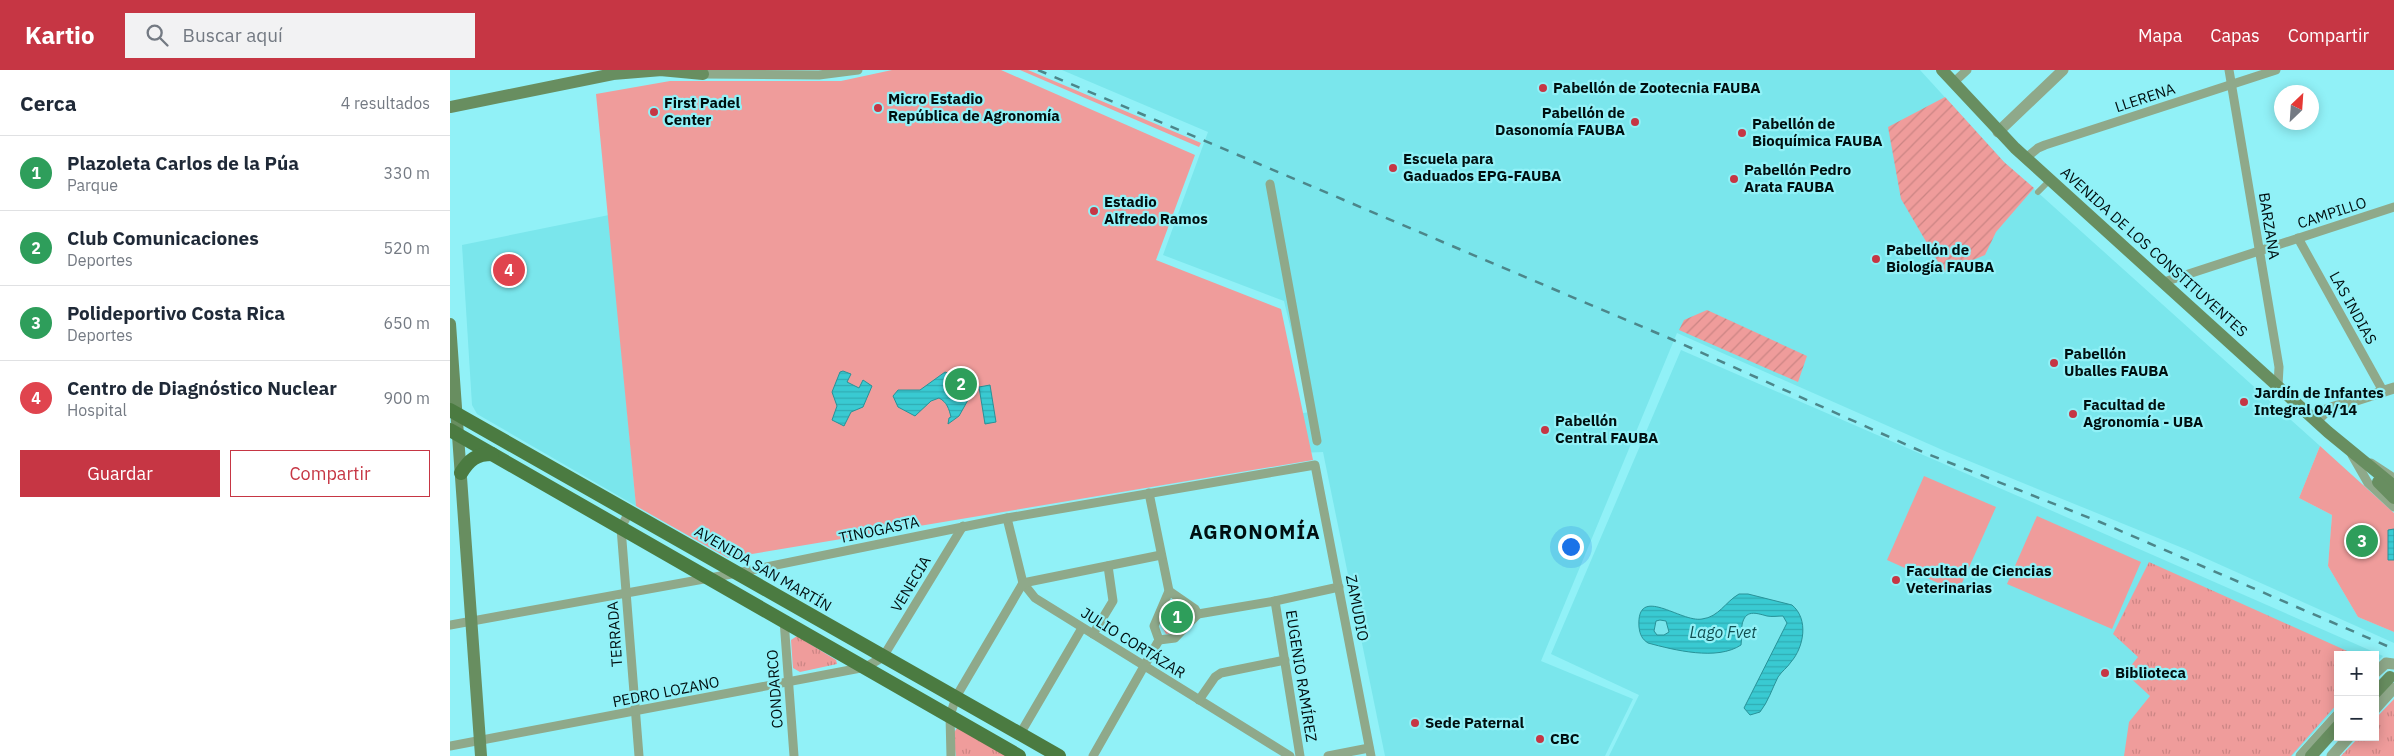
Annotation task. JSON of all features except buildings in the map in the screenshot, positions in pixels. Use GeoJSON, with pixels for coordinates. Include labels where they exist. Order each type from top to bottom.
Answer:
{"type":"FeatureCollection","features":[{"type":"Feature","properties":{"kind":"main road"},"geometry":{"type":"LineString","coordinates":[[450,107],[586,74],[661,70],[704,74]]}},
{"type":"Feature","properties":{"kind":"main road","name":"AVENIDA DE LOS CONSTITUYENTES"},"geometry":{"type":"LineString","coordinates":[[1942,70],[1998,132],[2026,158],[2316,421],[2394,486]]}},
{"type":"Feature","properties":{"kind":"main road"},"geometry":{"type":"LineString","coordinates":[[450,324],[455,457],[460,473],[481,756]]}},
{"type":"Feature","properties":{"kind":"main road","name":"AVENIDA SAN MARTÍN"},"geometry":{"type":"LineString","coordinates":[[453,412],[1058,756]]}},
{"type":"Feature","properties":{"kind":"main road"},"geometry":{"type":"LineString","coordinates":[[454,432],[1019,756]]}},
{"type":"Feature","properties":{"kind":"main road","name":"AVENIDA DE LOS CONSTITUYENTES"},"geometry":{"type":"LineString","coordinates":[[2351,452],[2394,498]]}},
{"type":"Feature","properties":{"kind":"main road"},"geometry":{"type":"LineString","coordinates":[[460,473],[472,458],[479,455],[492,454]]}},
{"type":"Feature","properties":{"kind":"main road"},"geometry":{"type":"LineString","coordinates":[[2379,687],[2388,673]]}},
{"type":"Feature","properties":{"kind":"main road"},"geometry":{"type":"LineString","coordinates":[[2312,756],[2334,731]]}},
{"type":"Feature","properties":{"kind":"main road"},"geometry":{"type":"LineString","coordinates":[[2320,756],[2334,740]]}},
{"type":"Feature","properties":{"kind":"street"},"geometry":{"type":"LineString","coordinates":[[704,74],[819,75],[858,70]]}},
{"type":"Feature","properties":{"kind":"street"},"geometry":{"type":"LineString","coordinates":[[1953,83],[1968,70]]}},
{"type":"Feature","properties":{"kind":"street","name":"BARZANA"},"geometry":{"type":"LineString","coordinates":[[2229,70],[2279,367],[2278,386]]}},
{"type":"Feature","properties":{"kind":"street","name":"LLERENA"},"geometry":{"type":"LineString","coordinates":[[2026,158],[2038,148],[2276,70]]}},
{"type":"Feature","properties":{"kind":"street"},"geometry":{"type":"LineString","coordinates":[[1998,132],[2061,71]]}},
{"type":"Feature","properties":{"kind":"street"},"geometry":{"type":"LineString","coordinates":[[2038,192],[2050,180]]}},
{"type":"Feature","properties":{"kind":"street"},"geometry":{"type":"LineString","coordinates":[[1270,184],[1316,441]]}},
{"type":"Feature","properties":{"kind":"street","name":"CAMPILLO"},"geometry":{"type":"LineString","coordinates":[[2164,282],[2394,207]]}},
{"type":"Feature","properties":{"kind":"street","name":"LAS INDIAS"},"geometry":{"type":"LineString","coordinates":[[2298,238],[2389,389]]}},
{"type":"Feature","properties":{"kind":"street"},"geometry":{"type":"LineString","coordinates":[[2316,421],[2328,409],[2389,389]]}},
{"type":"Feature","properties":{"kind":"street","name":"AVENIDA DE LOS CONSTITUYENTES"},"geometry":{"type":"LineString","coordinates":[[2351,452],[2383,469],[2394,478]]}},
{"type":"Feature","properties":{"kind":"street","name":"AVENIDA DE LOS CONSTITUYENTES"},"geometry":{"type":"LineString","coordinates":[[2351,452],[2368,483],[2394,507]]}},
{"type":"Feature","properties":{"kind":"street","name":"TINOGASTA"},"geometry":{"type":"LineString","coordinates":[[450,625],[737,573],[963,526],[1315,465]]}},
{"type":"Feature","properties":{"kind":"street","name":"ZAMUDIO"},"geometry":{"type":"LineString","coordinates":[[1315,465],[1370,752]]}},
{"type":"Feature","properties":{"kind":"street"},"geometry":{"type":"LineString","coordinates":[[1092,756],[1159,640],[1154,626],[1169,591],[1149,493]]}},
{"type":"Feature","properties":{"kind":"street"},"geometry":{"type":"LineString","coordinates":[[621,528],[629,512]]}},
{"type":"Feature","properties":{"kind":"street","name":"JULIO CORTÁZAR"},"geometry":{"type":"LineString","coordinates":[[1007,518],[1023,583],[1034,598],[1290,756]]}},
{"type":"Feature","properties":{"kind":"street","name":"VENECIA"},"geometry":{"type":"LineString","coordinates":[[884,657],[963,526]]}},
{"type":"Feature","properties":{"kind":"street","name":"TERRADA"},"geometry":{"type":"LineString","coordinates":[[621,528],[638,756]]}},
{"type":"Feature","properties":{"kind":"street"},"geometry":{"type":"LineString","coordinates":[[951,756],[950,716],[956,697],[1023,583],[1161,555]]}},
{"type":"Feature","properties":{"kind":"street"},"geometry":{"type":"LineString","coordinates":[[1093,634],[1114,601],[1108,566]]}},
{"type":"Feature","properties":{"kind":"street"},"geometry":{"type":"LineString","coordinates":[[1159,640],[1175,638],[1198,614],[1275,601],[1339,587]]}},
{"type":"Feature","properties":{"kind":"street"},"geometry":{"type":"LineString","coordinates":[[1169,591],[1195,609],[1198,614]]}},
{"type":"Feature","properties":{"kind":"street","name":"EUGENIO RAMÍREZ"},"geometry":{"type":"LineString","coordinates":[[1275,601],[1300,756]]}},
{"type":"Feature","properties":{"kind":"street","name":"CONDARCO"},"geometry":{"type":"LineString","coordinates":[[784,620],[794,756]]}},
{"type":"Feature","properties":{"kind":"street"},"geometry":{"type":"LineString","coordinates":[[1020,734],[1082,628]]}},
{"type":"Feature","properties":{"kind":"street","name":"PEDRO LOZANO"},"geometry":{"type":"LineString","coordinates":[[450,746],[866,667],[884,657]]}},
{"type":"Feature","properties":{"kind":"street"},"geometry":{"type":"LineString","coordinates":[[1200,700],[1215,677],[1221,673],[1285,660]]}},
{"type":"Feature","properties":{"kind":"street"},"geometry":{"type":"LineString","coordinates":[[2379,698],[2388,673]]}},
{"type":"Feature","properties":{"kind":"street"},"geometry":{"type":"LineString","coordinates":[[2302,756],[2334,720]]}},
{"type":"Feature","properties":{"kind":"street"},"geometry":{"type":"LineString","coordinates":[[2332,756],[2346,741]]}},
{"type":"Feature","properties":{"kind":"street"},"geometry":{"type":"LineString","coordinates":[[1328,756],[1370,752]]}},
{"type":"Feature","properties":{"kind":"shaded area","name":"Facultad de Agronomía - UBA"},"geometry":{"type":"Polygon","coordinates":[[[1062,70],[1920,70],[2004,162],[2320,446],[2299,498],[2332,515],[2328,566],[2358,617],[2394,632],[2394,643],[2185,549],[1947,452],[1677,333],[1541,661],[1633,699],[1605,756],[1385,756],[1323,452],[1276,454],[1271,417],[1311,412],[1284,301],[1163,255],[1208,132],[1062,70]]]}},
{"type":"Feature","properties":{"kind":"shaded area"},"geometry":{"type":"Polygon","coordinates":[[[609,215],[636,506],[477,414],[472,405],[462,245],[609,215]]]}},
{"type":"Feature","properties":{"kind":"shaded area","name":"Facultad de Ciencias Veterinarias"},"geometry":{"type":"Polygon","coordinates":[[[1681,350],[2372,651],[2334,651],[2334,710],[2292,756],[1609,756],[1639,695],[1551,654],[1681,350]]]}},
{"type":"Feature","properties":{"kind":"green space"},"geometry":{"type":"Polygon","coordinates":[[[892,70],[1001,70],[1195,155],[1156,260],[1281,309],[1313,460],[728,558],[636,506],[596,94],[670,81],[841,81],[892,70]]]}},
{"type":"Feature","properties":{"kind":"green space"},"geometry":{"type":"Polygon","coordinates":[[[1020,70],[1028,70],[1201,143],[1199,147],[1020,70]]]}},
{"type":"Feature","properties":{"kind":"green space"},"geometry":{"type":"Polygon","coordinates":[[[1945,97],[2004,162],[2034,188],[1996,232],[1985,255],[1944,272],[1901,199],[1888,127],[1945,97]]]}},
{"type":"Feature","properties":{"kind":"green space"},"geometry":{"type":"Polygon","coordinates":[[[1707,310],[1807,356],[1798,382],[1679,330],[1684,320],[1707,310]]]}},
{"type":"Feature","properties":{"kind":"green space"},"geometry":{"type":"Polygon","coordinates":[[[2320,446],[2394,513],[2394,632],[2358,617],[2328,566],[2332,515],[2299,498],[2320,446]]]}},
{"type":"Feature","properties":{"kind":"green space"},"geometry":{"type":"Polygon","coordinates":[[[1924,476],[1996,507],[1958,592],[1887,560],[1924,476]]]}},
{"type":"Feature","properties":{"kind":"green space"},"geometry":{"type":"Polygon","coordinates":[[[2037,516],[2141,562],[2112,629],[2007,584],[2037,516]]]}},
{"type":"Feature","properties":{"kind":"green space"},"geometry":{"type":"Polygon","coordinates":[[[2149,562],[2347,651],[2334,651],[2334,708],[2291,756],[2124,756],[2129,722],[2150,696],[2125,673],[2138,657],[2113,634],[2149,562]]]}},
{"type":"Feature","properties":{"kind":"green space"},"geometry":{"type":"Polygon","coordinates":[[[1172,600],[1190,614],[1180,627],[1170,634],[1166,634],[1161,625],[1172,600]]]}},
{"type":"Feature","properties":{"kind":"green space"},"geometry":{"type":"Polygon","coordinates":[[[797,636],[836,660],[837,664],[800,672],[793,668],[791,640],[797,636]]]}},
{"type":"Feature","properties":{"kind":"green space"},"geometry":{"type":"Polygon","coordinates":[[[2394,699],[2394,756],[2341,756],[2355,741],[2379,741],[2379,715],[2394,699]]]}},
{"type":"Feature","properties":{"kind":"green space"},"geometry":{"type":"Polygon","coordinates":[[[957,728],[1012,756],[956,756],[953,734],[957,728]]]}},
{"type":"Feature","properties":{"kind":"water"},"geometry":{"type":"Polygon","coordinates":[[[843,371],[851,374],[847,382],[859,388],[863,380],[872,386],[863,407],[851,412],[844,426],[832,420],[837,406],[832,392],[840,372],[843,371]]]}},
{"type":"Feature","properties":{"kind":"water"},"geometry":{"type":"Polygon","coordinates":[[[945,372],[948,373],[954,386],[968,400],[959,416],[948,424],[951,417],[949,411],[946,404],[939,398],[931,401],[915,416],[898,407],[893,396],[898,390],[920,390],[945,372]]]}},
{"type":"Feature","properties":{"kind":"water"},"geometry":{"type":"Polygon","coordinates":[[[990,385],[996,422],[985,424],[979,387],[990,385]]]}},
{"type":"Feature","properties":{"kind":"water"},"geometry":{"type":"Polygon","coordinates":[[[2394,529],[2394,560],[2388,560],[2388,530],[2394,529]]]}},
{"type":"Feature","properties":{"kind":"water","name":"Lago Fvet"},"geometry":{"type":"Polygon","coordinates":[[[1739,594],[1748,594],[1792,605],[1801,618],[1803,625],[1802,641],[1795,656],[1778,677],[1768,700],[1760,712],[1750,715],[1744,708],[1787,623],[1783,616],[1748,614],[1743,620],[1741,645],[1731,650],[1708,653],[1670,649],[1648,643],[1644,640],[1639,627],[1640,614],[1645,608],[1652,606],[1693,619],[1702,619],[1713,615],[1739,594]],[[1656,621],[1654,631],[1657,635],[1664,635],[1669,632],[1666,621],[1656,621]]]}},
{"type":"Feature","properties":{"kind":"railway"},"geometry":{"type":"LineString","coordinates":[[1038,70],[1671,339],[1925,453],[2100,522],[2394,649]]}},
{"type":"Feature","properties":{"kind":"place","name":"Pabellón de Zootecnia FAUBA"},"geometry":{"type":"Point","coordinates":[1543,88]}},
{"type":"Feature","properties":{"kind":"place","name":"Micro Estadio República de Agronomía"},"geometry":{"type":"Point","coordinates":[878,108]}},
{"type":"Feature","properties":{"kind":"place","name":"First Padel Center"},"geometry":{"type":"Point","coordinates":[654,112]}},
{"type":"Feature","properties":{"kind":"place","name":"Pabellón de Dasonomía FAUBA"},"geometry":{"type":"Point","coordinates":[1635,122]}},
{"type":"Feature","properties":{"kind":"place","name":"Pabellón de Bioquímica FAUBA"},"geometry":{"type":"Point","coordinates":[1742,133]}},
{"type":"Feature","properties":{"kind":"place","name":"Escuela para Gaduados EPG-FAUBA"},"geometry":{"type":"Point","coordinates":[1393,168]}},
{"type":"Feature","properties":{"kind":"place","name":"Pabellón Pedro Arata FAUBA"},"geometry":{"type":"Point","coordinates":[1734,179]}},
{"type":"Feature","properties":{"kind":"place","name":"Estadio Alfredo Ramos"},"geometry":{"type":"Point","coordinates":[1094,211]}},
{"type":"Feature","properties":{"kind":"place","name":"Pabellón de Biología FAUBA"},"geometry":{"type":"Point","coordinates":[1876,259]}},
{"type":"Feature","properties":{"kind":"place","name":"Centro de Diagnóstico Nuclear"},"geometry":{"type":"Point","coordinates":[509,270]}},
{"type":"Feature","properties":{"kind":"place","name":"Pabellón Uballes FAUBA"},"geometry":{"type":"Point","coordinates":[2054,363]}},
{"type":"Feature","properties":{"kind":"place","name":"Club Comunicaciones"},"geometry":{"type":"Point","coordinates":[961,384]}},
{"type":"Feature","properties":{"kind":"place","name":"Jardín de Infantes Integral 04/14"},"geometry":{"type":"Point","coordinates":[2244,402]}},
{"type":"Feature","properties":{"kind":"place","name":"Facultad de Agronomía - UBA"},"geometry":{"type":"Point","coordinates":[2073,414]}},
{"type":"Feature","properties":{"kind":"place","name":"Pabellón Central FAUBA"},"geometry":{"type":"Point","coordinates":[1545,430]}},
{"type":"Feature","properties":{"kind":"place","name":"Polideportivo Costa Rica"},"geometry":{"type":"Point","coordinates":[2362,541]}},
{"type":"Feature","properties":{"kind":"place","name":"Facultad de Ciencias Veterinarias"},"geometry":{"type":"Point","coordinates":[1896,580]}},
{"type":"Feature","properties":{"kind":"place","name":"Plazoleta Carlos de la Púa"},"geometry":{"type":"Point","coordinates":[1177,617]}},
{"type":"Feature","properties":{"kind":"place","name":"Biblioteca"},"geometry":{"type":"Point","coordinates":[2105,673]}},
{"type":"Feature","properties":{"kind":"place","name":"Sede Paternal"},"geometry":{"type":"Point","coordinates":[1415,723]}},
{"type":"Feature","properties":{"kind":"place","name":"CBC"},"geometry":{"type":"Point","coordinates":[1540,739]}},
{"type":"Feature","properties":{"kind":"district","name":"AGRONOMÍA"},"geometry":{"type":"Point","coordinates":[1255,532]}}]}
